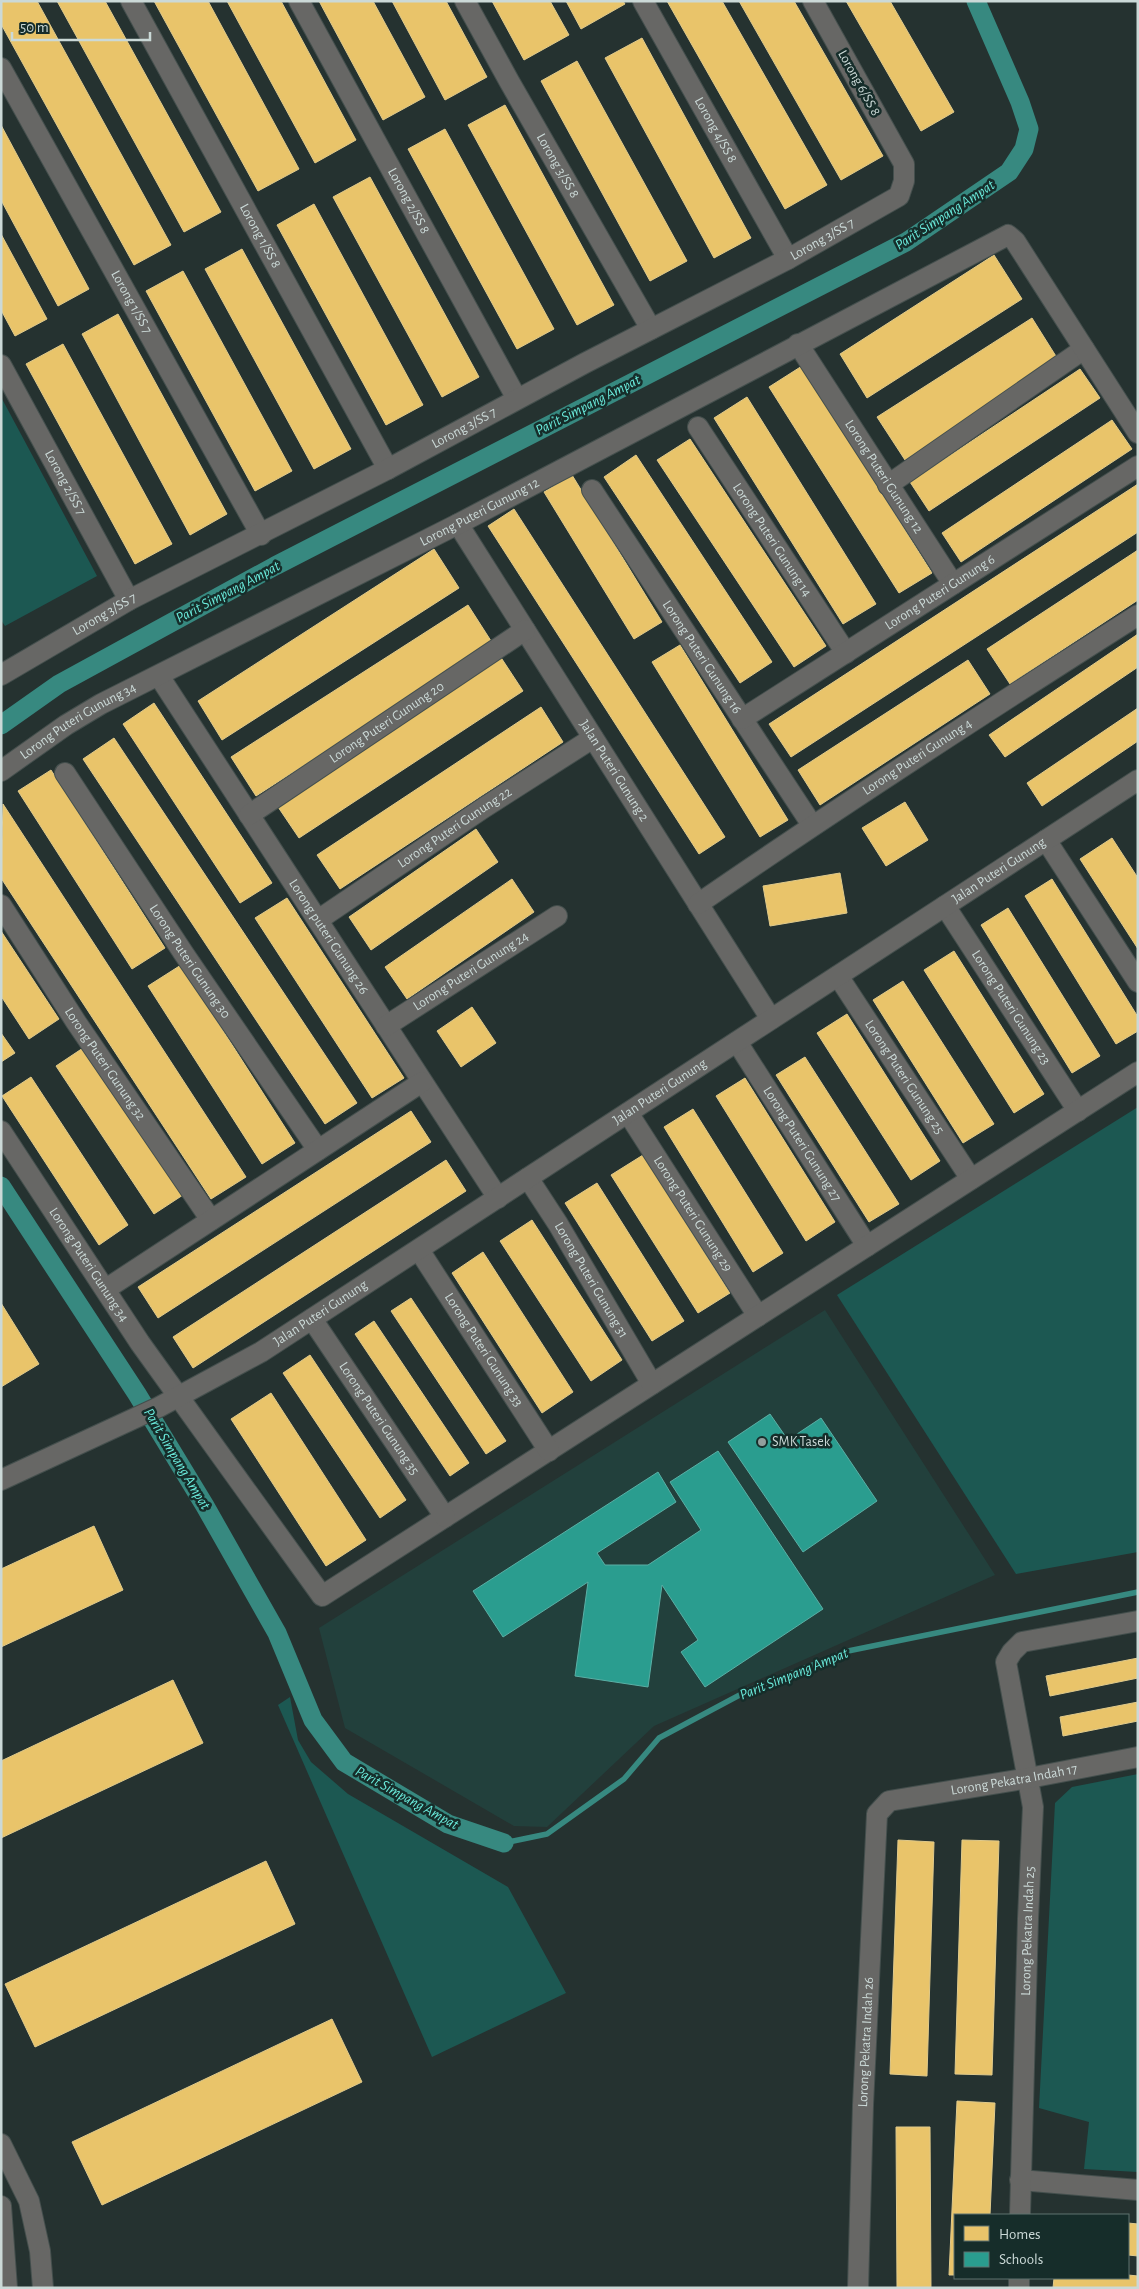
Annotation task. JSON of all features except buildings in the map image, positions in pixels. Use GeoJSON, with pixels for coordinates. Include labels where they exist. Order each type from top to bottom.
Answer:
{"type":"FeatureCollection","features":[{"type":"Feature","properties":{"kind":"street","name":"Lorong 1/SS 8"},"geometry":{"type":"LineString","coordinates":[[131,1],[388,469]]}},
{"type":"Feature","properties":{"kind":"street","name":"Lorong 2/SS 8"},"geometry":{"type":"LineString","coordinates":[[299,1],[517,399]]}},
{"type":"Feature","properties":{"kind":"street","name":"Lorong 3/SS 8"},"geometry":{"type":"LineString","coordinates":[[465,1],[509,82],[651,329]]}},
{"type":"Feature","properties":{"kind":"street","name":"Lorong 4/SS 8"},"geometry":{"type":"LineString","coordinates":[[643,1],[788,259]]}},
{"type":"Feature","properties":{"kind":"street","name":"Lorong 6/SS 8"},"geometry":{"type":"LineString","coordinates":[[813,1],[904,164]]}},
{"type":"Feature","properties":{"kind":"street","name":"Lorong 1/SS 7"},"geometry":{"type":"LineString","coordinates":[[1,68],[261,535]]}},
{"type":"Feature","properties":{"kind":"street","name":"Lorong 3/SS 7"},"geometry":{"type":"LineString","coordinates":[[3,668],[129,600],[261,535],[517,399],[788,259],[899,196],[904,181],[904,164]]}},
{"type":"Feature","properties":{"kind":"street","name":"Lorong Puteri Gunung 12"},"geometry":{"type":"LineString","coordinates":[[159,676],[458,524],[1008,235],[1015,241],[1084,349]]}},
{"type":"Feature","properties":{"kind":"street","name":"Lorong Puteri Gunung 12"},"geometry":{"type":"LineString","coordinates":[[798,344],[953,584]]}},
{"type":"Feature","properties":{"kind":"street"},"geometry":{"type":"LineString","coordinates":[[888,484],[1084,349],[1138,433]]}},
{"type":"Feature","properties":{"kind":"street","name":"Lorong 2/SS 7"},"geometry":{"type":"LineString","coordinates":[[1,365],[129,600]]}},
{"type":"Feature","properties":{"kind":"street","name":"Lorong Puteri Gunung 14"},"geometry":{"type":"LineString","coordinates":[[698,427],[846,653]]}},
{"type":"Feature","properties":{"kind":"street","name":"Lorong Puteri Gunung 6"},"geometry":{"type":"LineString","coordinates":[[742,719],[1138,466]]}},
{"type":"Feature","properties":{"kind":"street","name":"Lorong Puteri Gunung 16"},"geometry":{"type":"LineString","coordinates":[[592,490],[812,825]]}},
{"type":"Feature","properties":{"kind":"street","name":"Jalan Puteri Gunung 2"},"geometry":{"type":"LineString","coordinates":[[458,524],[771,1019]]}},
{"type":"Feature","properties":{"kind":"street","name":"Lorong Puteri Gunung 4"},"geometry":{"type":"LineString","coordinates":[[698,904],[812,825],[1138,615]]}},
{"type":"Feature","properties":{"kind":"street","name":"Lorong Puteri Gunung 20"},"geometry":{"type":"LineString","coordinates":[[249,815],[525,630]]}},
{"type":"Feature","properties":{"kind":"street","name":"Lorong Puteri Gunung 34"},"geometry":{"type":"LineString","coordinates":[[1,771],[66,725],[94,708],[159,676]]}},
{"type":"Feature","properties":{"kind":"street","name":"Lorong puteri Gunung 26"},"geometry":{"type":"LineString","coordinates":[[159,676],[498,1198]]}},
{"type":"Feature","properties":{"kind":"street","name":"Lorong Puteri Gunung 22"},"geometry":{"type":"LineString","coordinates":[[318,920],[485,807],[593,738]]}},
{"type":"Feature","properties":{"kind":"street","name":"Lorong Puteri Gunung 30"},"geometry":{"type":"LineString","coordinates":[[65,773],[184,954],[318,1150]]}},
{"type":"Feature","properties":{"kind":"street","name":"Jalan Puteri Gunung"},"geometry":{"type":"LineString","coordinates":[[1,1480],[159,1408],[261,1352],[1138,780]]}},
{"type":"Feature","properties":{"kind":"street"},"geometry":{"type":"LineString","coordinates":[[1046,840],[1138,982]]}},
{"type":"Feature","properties":{"kind":"street","name":"Lorong Puteri Gunung 32"},"geometry":{"type":"LineString","coordinates":[[1,905],[76,1022],[211,1220]]}},
{"type":"Feature","properties":{"kind":"street","name":"Lorong Puteri Gunung 23"},"geometry":{"type":"LineString","coordinates":[[945,906],[1078,1111]]}},
{"type":"Feature","properties":{"kind":"street","name":"Lorong Puteri Gunung 24"},"geometry":{"type":"LineString","coordinates":[[386,1026],[557,916]]}},
{"type":"Feature","properties":{"kind":"street","name":"Lorong Puteri Gunung 25"},"geometry":{"type":"LineString","coordinates":[[838,976],[971,1179]]}},
{"type":"Feature","properties":{"kind":"street","name":"Lorong Puteri Gunung 27"},"geometry":{"type":"LineString","coordinates":[[737,1042],[867,1246]]}},
{"type":"Feature","properties":{"kind":"street"},"geometry":{"type":"LineString","coordinates":[[446,1517],[1138,1072]]}},
{"type":"Feature","properties":{"kind":"street"},"geometry":{"type":"LineString","coordinates":[[106,1289],[422,1082]]}},
{"type":"Feature","properties":{"kind":"street","name":"Lorong Puteri Gunung 29"},"geometry":{"type":"LineString","coordinates":[[628,1112],[758,1316]]}},
{"type":"Feature","properties":{"kind":"street","name":"Lorong Puteri Gunung 34"},"geometry":{"type":"LineString","coordinates":[[1,1131],[179,1397],[322,1596],[446,1517]]}},
{"type":"Feature","properties":{"kind":"street","name":"Lorong Puteri Gunung 31"},"geometry":{"type":"LineString","coordinates":[[528,1178],[558,1224],[652,1384]]}},
{"type":"Feature","properties":{"kind":"street","name":"Lorong Puteri Gunung 33"},"geometry":{"type":"LineString","coordinates":[[419,1250],[549,1450]]}},
{"type":"Feature","properties":{"kind":"street","name":"Lorong Puteri Gunung 35"},"geometry":{"type":"LineString","coordinates":[[312,1319],[446,1517]]}},
{"type":"Feature","properties":{"kind":"street","name":"Lorong Pekatra Indah 25"},"geometry":{"type":"LineString","coordinates":[[1020,2214],[1033,1807],[1006,1662],[1012,1652],[1022,1642],[1138,1621]]}},
{"type":"Feature","properties":{"kind":"street","name":"Lorong Pekatra Indah 17"},"geometry":{"type":"LineString","coordinates":[[889,1801],[1029,1778],[1138,1757]]}},
{"type":"Feature","properties":{"kind":"street","name":"Lorong Pekatra Indah 26"},"geometry":{"type":"LineString","coordinates":[[858,2288],[863,2104],[877,1814],[889,1801]]}},
{"type":"Feature","properties":{"kind":"street"},"geometry":{"type":"LineString","coordinates":[[1,2144],[29,2201],[40,2251],[43,2288]]}},
{"type":"Feature","properties":{"kind":"street"},"geometry":{"type":"LineString","coordinates":[[1020,2180],[1138,2190]]}},
{"type":"Feature","properties":{"kind":"street"},"geometry":{"type":"LineString","coordinates":[[1,2206],[7,2288]]}},
{"type":"Feature","properties":{"kind":"shaded area"},"geometry":{"type":"Polygon","coordinates":[[[1,397],[97,576],[5,626],[1,620],[1,397]]]}},
{"type":"Feature","properties":{"kind":"shaded area"},"geometry":{"type":"Polygon","coordinates":[[[1138,1107],[1138,1552],[1016,1574],[837,1295],[1138,1107]]]}},
{"type":"Feature","properties":{"kind":"shaded area","name":"SMK Tasek"},"geometry":{"type":"Polygon","coordinates":[[[825,1310],[995,1575],[654,1726],[547,1827],[514,1826],[345,1728],[319,1628],[825,1310]]]}},
{"type":"Feature","properties":{"kind":"shaded area"},"geometry":{"type":"Polygon","coordinates":[[[290,1697],[298,1740],[311,1762],[348,1794],[508,1887],[566,1993],[432,2057],[278,1705],[290,1697]]]}},
{"type":"Feature","properties":{"kind":"shaded area"},"geometry":{"type":"Polygon","coordinates":[[[1138,1774],[1138,2172],[1084,2169],[1089,2122],[1039,2108],[1055,1803],[1072,1787],[1138,1774]]]}},
{"type":"Feature","properties":{"kind":"waterway","name":"Parit Simpang Ampat"},"geometry":{"type":"LineString","coordinates":[[1,725],[59,684],[275,566],[906,242],[1009,172],[1024,149],[1029,129],[1020,102],[976,1]]}},
{"type":"Feature","properties":{"kind":"waterway","name":"Parit Simpang Ampat"},"geometry":{"type":"LineString","coordinates":[[1,1186],[137,1394],[205,1506],[277,1633],[313,1720],[344,1762],[448,1824],[504,1843]]}},
{"type":"Feature","properties":{"kind":"waterway","name":"Parit Simpang Ampat"},"geometry":{"type":"LineString","coordinates":[[504,1843],[547,1834],[624,1779],[659,1738],[749,1690],[848,1651],[1138,1592]]}},
{"type":"Feature","properties":{"kind":"place","name":"SMK Tasek"},"geometry":{"type":"Point","coordinates":[762,1442]}}]}
